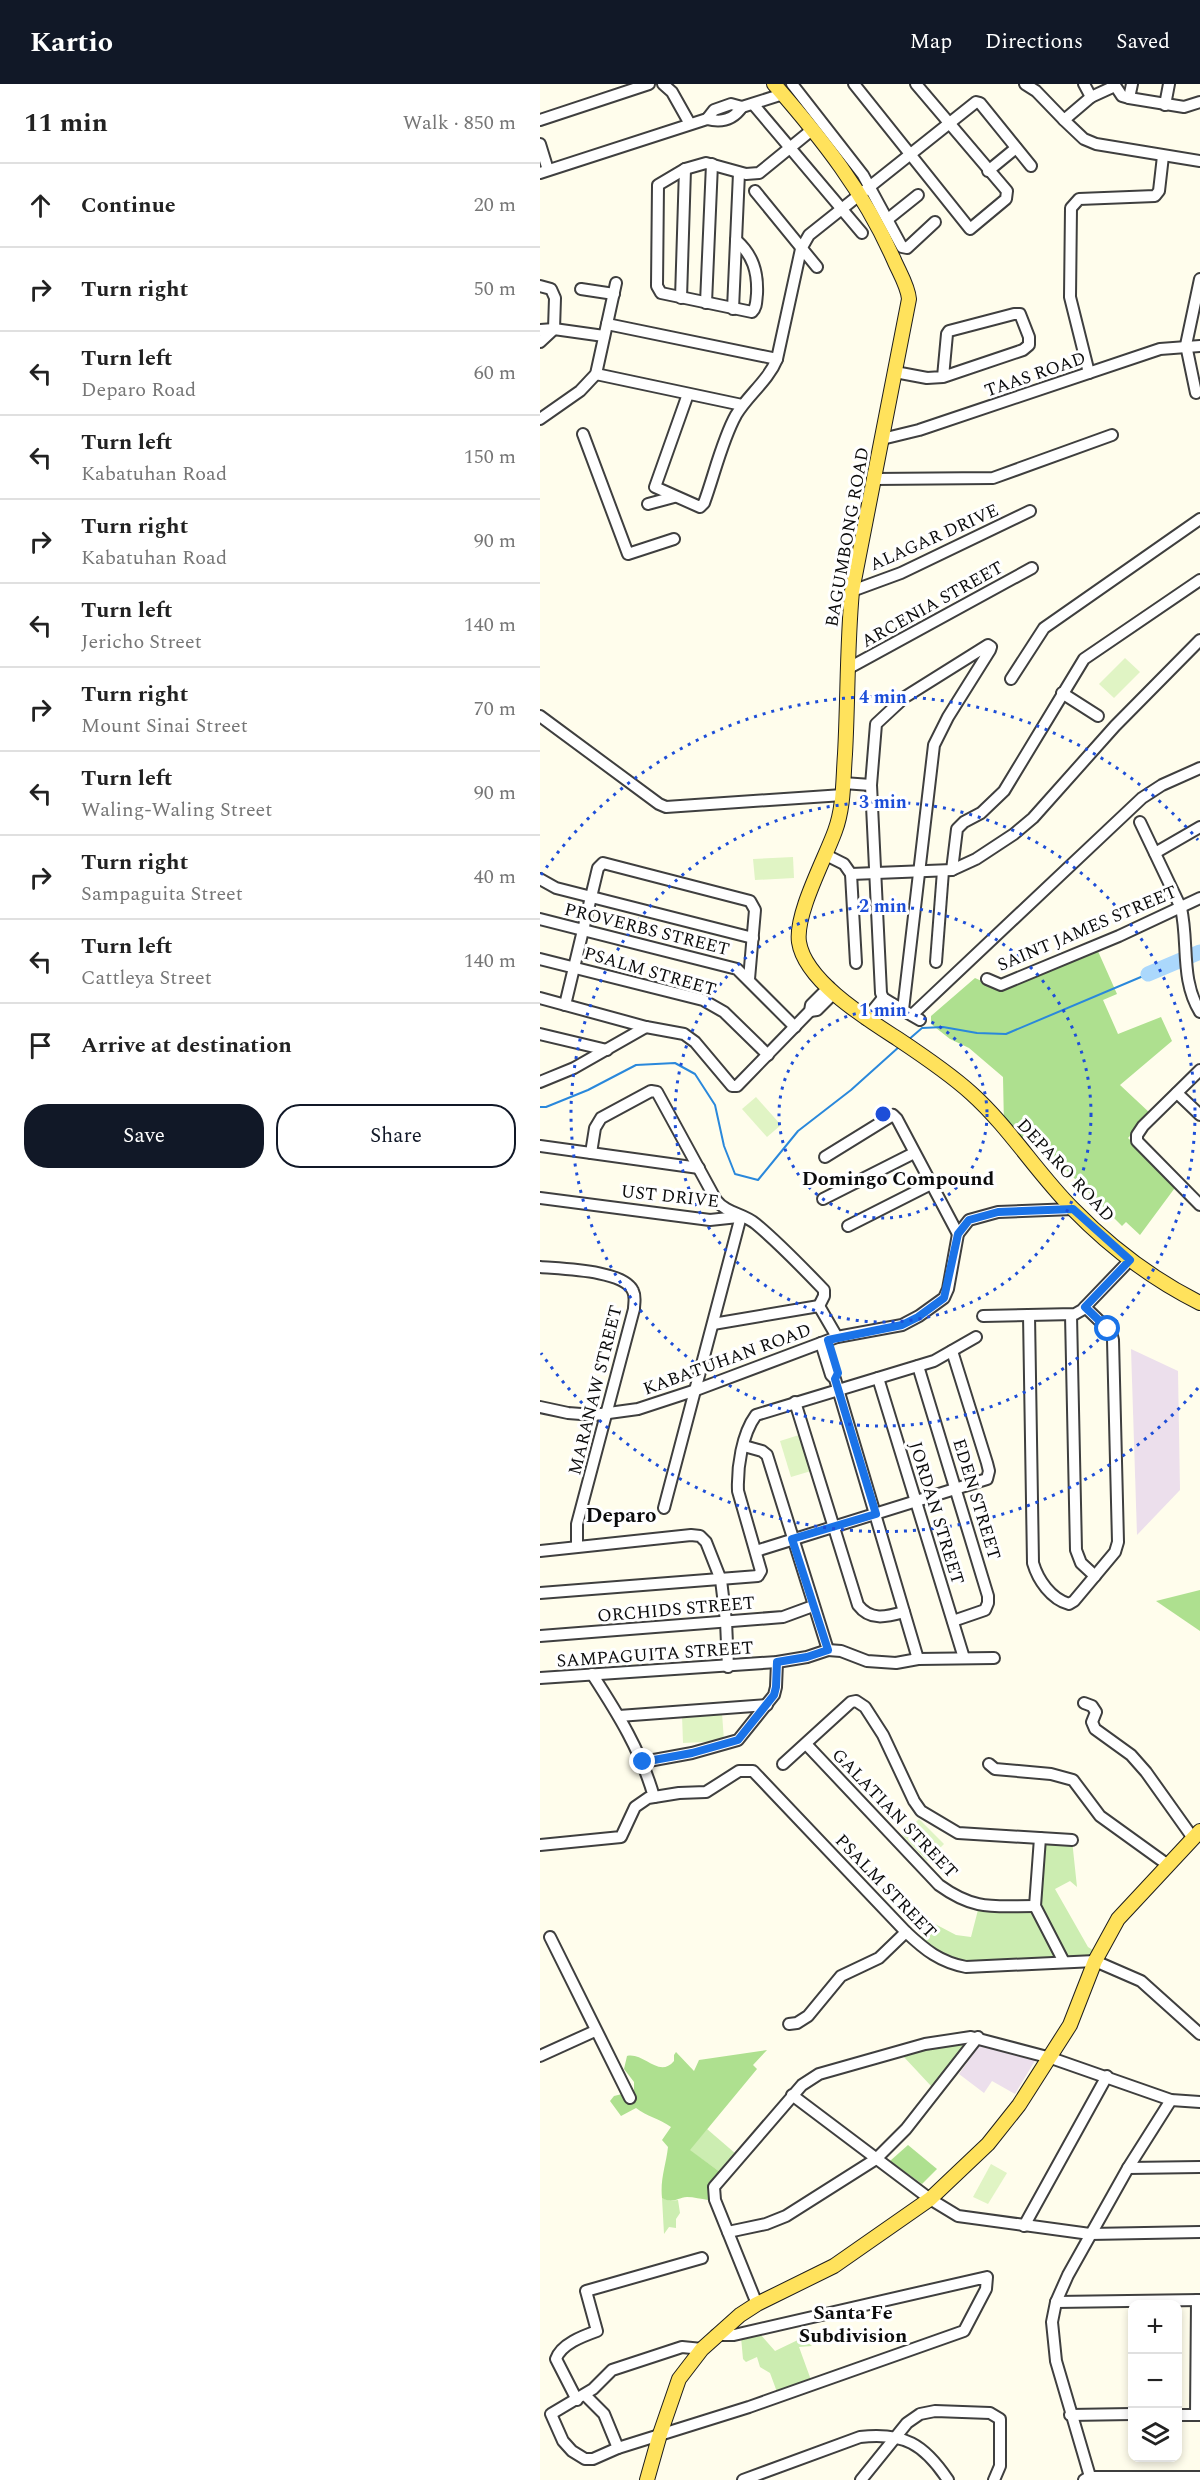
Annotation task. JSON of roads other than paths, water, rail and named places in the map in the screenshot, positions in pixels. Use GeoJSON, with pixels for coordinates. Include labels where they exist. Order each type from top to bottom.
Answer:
{"type":"FeatureCollection","features":[{"type":"Feature","properties":{"kind":"main road","name":"BAGUMBONG ROAD"},"geometry":{"type":"LineString","coordinates":[[783,87],[813,129],[865,190],[909,293],[909,308],[852,591],[847,669],[848,712],[843,789],[837,828],[802,914],[799,941],[802,955],[832,990],[866,1019],[915,1051]]}},
{"type":"Feature","properties":{"kind":"main road","name":"DEPARO ROAD"},"geometry":{"type":"LineString","coordinates":[[915,1051],[972,1094],[1073,1209],[1130,1260],[1164,1284],[1200,1304]]}},
{"type":"Feature","properties":{"kind":"main road"},"geometry":{"type":"LineString","coordinates":[[647,2480],[679,2379],[702,2349],[716,2335],[757,2304],[834,2266],[930,2199],[988,2144],[1019,2105],[1071,2025],[1095,1961],[1118,1919],[1196,1834]]}},
{"type":"Feature","properties":{"kind":"street"},"geometry":{"type":"LineString","coordinates":[[540,120],[649,84]]}},
{"type":"Feature","properties":{"kind":"street"},"geometry":{"type":"LineString","coordinates":[[663,84],[672,92],[690,124]]}},
{"type":"Feature","properties":{"kind":"street"},"geometry":{"type":"LineString","coordinates":[[854,84],[970,229],[1006,199],[1007,191],[916,84]]}},
{"type":"Feature","properties":{"kind":"street"},"geometry":{"type":"LineString","coordinates":[[1025,84],[1036,91],[1084,139],[1096,144],[1200,161]]}},
{"type":"Feature","properties":{"kind":"street"},"geometry":{"type":"LineString","coordinates":[[1084,84],[1091,96]]}},
{"type":"Feature","properties":{"kind":"street"},"geometry":{"type":"LineString","coordinates":[[1129,98],[1132,84]]}},
{"type":"Feature","properties":{"kind":"street"},"geometry":{"type":"LineString","coordinates":[[1165,105],[1169,84]]}},
{"type":"Feature","properties":{"kind":"street"},"geometry":{"type":"LineString","coordinates":[[1064,120],[1091,96],[1114,85],[1122,96],[1129,98],[1184,107],[1200,102]]}},
{"type":"Feature","properties":{"kind":"street"},"geometry":{"type":"LineString","coordinates":[[540,144],[544,171],[707,119],[714,110],[731,104],[748,105],[783,87],[848,153],[865,190],[888,219],[902,247],[907,248],[935,222]]}},
{"type":"Feature","properties":{"kind":"street"},"geometry":{"type":"LineString","coordinates":[[688,394],[654,484],[657,490],[700,507],[704,503],[732,421],[742,405],[772,371],[777,359],[801,249],[809,235],[975,103],[980,103],[1031,166]]}},
{"type":"Feature","properties":{"kind":"street"},"geometry":{"type":"LineString","coordinates":[[748,105],[790,148],[862,233]]}},
{"type":"Feature","properties":{"kind":"street"},"geometry":{"type":"LineString","coordinates":[[736,240],[749,254],[757,274],[752,312],[661,293],[658,288],[658,185],[662,180],[685,169],[712,164],[752,175],[759,172],[813,129]]}},
{"type":"Feature","properties":{"kind":"street"},"geometry":{"type":"LineString","coordinates":[[988,171],[1016,147]]}},
{"type":"Feature","properties":{"kind":"street"},"geometry":{"type":"LineString","coordinates":[[1089,373],[1070,297],[1071,208],[1079,198],[1155,196],[1159,191],[1163,156]]}},
{"type":"Feature","properties":{"kind":"street"},"geometry":{"type":"LineString","coordinates":[[706,303],[712,164]]}},
{"type":"Feature","properties":{"kind":"street"},"geometry":{"type":"LineString","coordinates":[[681,298],[685,169]]}},
{"type":"Feature","properties":{"kind":"street"},"geometry":{"type":"LineString","coordinates":[[734,309],[739,173]]}},
{"type":"Feature","properties":{"kind":"street"},"geometry":{"type":"LineString","coordinates":[[755,191],[817,267]]}},
{"type":"Feature","properties":{"kind":"street"},"geometry":{"type":"LineString","coordinates":[[888,219],[918,195]]}},
{"type":"Feature","properties":{"kind":"street"},"geometry":{"type":"LineString","coordinates":[[1196,393],[1186,345],[1200,279]]}},
{"type":"Feature","properties":{"kind":"street"},"geometry":{"type":"LineString","coordinates":[[540,286],[547,287],[553,293],[554,329],[540,342]]}},
{"type":"Feature","properties":{"kind":"street"},"geometry":{"type":"LineString","coordinates":[[540,419],[580,391],[596,374],[615,289],[581,289]]}},
{"type":"Feature","properties":{"kind":"street"},"geometry":{"type":"LineString","coordinates":[[895,372],[927,378],[943,376],[1023,350],[1029,345],[1029,337],[1020,315],[1014,314],[949,331],[943,376]]}},
{"type":"Feature","properties":{"kind":"street"},"geometry":{"type":"LineString","coordinates":[[607,324],[777,359]]}},
{"type":"Feature","properties":{"kind":"street"},"geometry":{"type":"LineString","coordinates":[[540,330],[554,329],[604,336]]}},
{"type":"Feature","properties":{"kind":"street","name":"TAAS ROAD"},"geometry":{"type":"LineString","coordinates":[[882,439],[919,430],[1160,349],[1186,345],[1200,346]]}},
{"type":"Feature","properties":{"kind":"street"},"geometry":{"type":"LineString","coordinates":[[596,374],[742,405]]}},
{"type":"Feature","properties":{"kind":"street"},"geometry":{"type":"LineString","coordinates":[[583,434],[628,554],[674,538]]}},
{"type":"Feature","properties":{"kind":"street"},"geometry":{"type":"LineString","coordinates":[[874,479],[993,478],[1112,435]]}},
{"type":"Feature","properties":{"kind":"street"},"geometry":{"type":"LineString","coordinates":[[648,504],[675,497]]}},
{"type":"Feature","properties":{"kind":"street","name":"ALAGAR DRIVE"},"geometry":{"type":"LineString","coordinates":[[852,591],[901,573],[1030,511]]}},
{"type":"Feature","properties":{"kind":"street"},"geometry":{"type":"LineString","coordinates":[[1011,679],[1044,628],[1198,524]]}},
{"type":"Feature","properties":{"kind":"street","name":"ARCENIA STREET"},"geometry":{"type":"LineString","coordinates":[[847,669],[1032,568]]}},
{"type":"Feature","properties":{"kind":"street"},"geometry":{"type":"LineString","coordinates":[[936,962],[948,871],[957,829],[964,822],[981,813],[1004,791],[1084,659],[1200,580]]}},
{"type":"Feature","properties":{"kind":"street"},"geometry":{"type":"LineString","coordinates":[[851,874],[948,871],[960,868],[995,846],[1034,818],[1115,726],[1200,640]]}},
{"type":"Feature","properties":{"kind":"street"},"geometry":{"type":"LineString","coordinates":[[866,1019],[883,998],[871,785],[875,730],[880,719],[905,697],[984,646],[990,645],[990,650],[936,740],[918,873],[911,1015]]}},
{"type":"Feature","properties":{"kind":"street"},"geometry":{"type":"LineString","coordinates":[[1062,693],[1098,716]]}},
{"type":"Feature","properties":{"kind":"street"},"geometry":{"type":"LineString","coordinates":[[540,716],[666,807],[871,785]]}},
{"type":"Feature","properties":{"kind":"street"},"geometry":{"type":"LineString","coordinates":[[911,1015],[1142,798],[1162,785],[1200,768]]}},
{"type":"Feature","properties":{"kind":"street"},"geometry":{"type":"LineString","coordinates":[[1140,822],[1181,908],[1185,924],[1184,959],[1194,999],[1200,1012]]}},
{"type":"Feature","properties":{"kind":"street"},"geometry":{"type":"LineString","coordinates":[[1155,853],[1200,827]]}},
{"type":"Feature","properties":{"kind":"street"},"geometry":{"type":"LineString","coordinates":[[826,855],[844,864],[851,874],[856,963]]}},
{"type":"Feature","properties":{"kind":"street"},"geometry":{"type":"LineString","coordinates":[[565,1005],[593,897],[598,868],[603,863],[750,901],[755,910],[749,979]]}},
{"type":"Feature","properties":{"kind":"street"},"geometry":{"type":"LineString","coordinates":[[540,879],[556,888],[753,938]]}},
{"type":"Feature","properties":{"kind":"street","name":"SAINT JAMES STREET"},"geometry":{"type":"LineString","coordinates":[[987,979],[1000,985],[1200,898]]}},
{"type":"Feature","properties":{"kind":"street","name":"PROVERBS STREET"},"geometry":{"type":"LineString","coordinates":[[540,919],[737,969],[795,1027]]}},
{"type":"Feature","properties":{"kind":"street","name":"PSALM STREET"},"geometry":{"type":"LineString","coordinates":[[540,959],[715,1005],[768,1055]]}},
{"type":"Feature","properties":{"kind":"street"},"geometry":{"type":"LineString","coordinates":[[540,998],[646,1027],[684,1034],[695,1042],[732,1086],[739,1086],[810,1011],[817,1010],[832,990]]}},
{"type":"Feature","properties":{"kind":"street"},"geometry":{"type":"LineString","coordinates":[[883,998],[911,1015]]}},
{"type":"Feature","properties":{"kind":"street"},"geometry":{"type":"LineString","coordinates":[[540,1082],[574,1068],[646,1027]]}},
{"type":"Feature","properties":{"kind":"street"},"geometry":{"type":"LineString","coordinates":[[540,1034],[607,1050]]}},
{"type":"Feature","properties":{"kind":"street"},"geometry":{"type":"LineString","coordinates":[[1200,1070],[1139,1131],[1137,1141],[1200,1205]]}},
{"type":"Feature","properties":{"kind":"street"},"geometry":{"type":"LineString","coordinates":[[591,1153],[595,1128],[601,1118],[654,1090],[659,1095],[721,1206],[741,1216],[664,1508]]}},
{"type":"Feature","properties":{"kind":"street"},"geometry":{"type":"LineString","coordinates":[[1177,1093],[1200,1115]]}},
{"type":"Feature","properties":{"kind":"street"},"geometry":{"type":"LineString","coordinates":[[825,1157],[891,1115],[897,1119],[958,1234],[969,1220],[986,1214],[1073,1209]]}},
{"type":"Feature","properties":{"kind":"street","name":"UST DRIVE"},"geometry":{"type":"LineString","coordinates":[[540,1146],[699,1168]]}},
{"type":"Feature","properties":{"kind":"street"},"geometry":{"type":"LineString","coordinates":[[823,1200],[914,1153]]}},
{"type":"Feature","properties":{"kind":"street"},"geometry":{"type":"LineString","coordinates":[[848,1226],[931,1184]]}},
{"type":"Feature","properties":{"kind":"street","name":"UST DRIVE"},"geometry":{"type":"LineString","coordinates":[[540,1198],[710,1220],[741,1216],[754,1222],[824,1290],[819,1306],[838,1373],[837,1384],[918,1659]]}},
{"type":"Feature","properties":{"kind":"street","name":"KABATUHAN ROAD"},"geometry":{"type":"LineString","coordinates":[[540,1407],[580,1414],[607,1414],[638,1409],[696,1390],[829,1340],[902,1325],[918,1317],[944,1298],[958,1234]]}},
{"type":"Feature","properties":{"kind":"street"},"geometry":{"type":"LineString","coordinates":[[983,1316],[1079,1313],[1130,1260]]}},
{"type":"Feature","properties":{"kind":"street","name":"MARANAW STREET"},"geometry":{"type":"LineString","coordinates":[[540,1267],[614,1276],[633,1289],[635,1297],[634,1309],[577,1524],[577,1546]]}},
{"type":"Feature","properties":{"kind":"street"},"geometry":{"type":"LineString","coordinates":[[713,1324],[819,1306]]}},
{"type":"Feature","properties":{"kind":"street"},"geometry":{"type":"LineString","coordinates":[[1029,1315],[1033,1563],[1039,1579],[1066,1604],[1074,1601],[1115,1552],[1118,1542],[1114,1344],[1111,1332],[1085,1307]]}},
{"type":"Feature","properties":{"kind":"street"},"geometry":{"type":"LineString","coordinates":[[1071,1315],[1076,1550],[1081,1563],[1095,1575]]}},
{"type":"Feature","properties":{"kind":"street"},"geometry":{"type":"LineString","coordinates":[[540,1593],[758,1576],[762,1571],[738,1491],[739,1469],[744,1446],[756,1415],[837,1384],[878,1378],[934,1361],[976,1337]]}},
{"type":"Feature","properties":{"kind":"street"},"geometry":{"type":"LineString","coordinates":[[756,1551],[917,1503],[987,1479],[989,1471],[952,1351]]}},
{"type":"Feature","properties":{"kind":"street","name":"EDEN STREET"},"geometry":{"type":"LineString","coordinates":[[918,1366],[957,1490],[988,1604],[985,1610],[953,1621]]}},
{"type":"Feature","properties":{"kind":"street","name":"JORDAN STREET"},"geometry":{"type":"LineString","coordinates":[[878,1378],[964,1658]]}},
{"type":"Feature","properties":{"kind":"street"},"geometry":{"type":"LineString","coordinates":[[795,1402],[858,1605],[864,1613],[876,1617],[904,1612]]}},
{"type":"Feature","properties":{"kind":"street"},"geometry":{"type":"LineString","coordinates":[[744,1446],[762,1451],[766,1455],[828,1650],[867,1660],[896,1663],[918,1659],[994,1658]]}},
{"type":"Feature","properties":{"kind":"street"},"geometry":{"type":"LineString","coordinates":[[540,1551],[699,1536],[706,1542],[721,1580],[728,1666]]}},
{"type":"Feature","properties":{"kind":"street","name":"ORCHIDS STREET"},"geometry":{"type":"LineString","coordinates":[[540,1636],[783,1617],[813,1606]]}},
{"type":"Feature","properties":{"kind":"street","name":"SAMPAGUITA STREET"},"geometry":{"type":"LineString","coordinates":[[540,1678],[777,1662],[807,1657],[828,1650]]}},
{"type":"Feature","properties":{"kind":"street"},"geometry":{"type":"LineString","coordinates":[[643,1762],[692,1753],[737,1740],[767,1705],[776,1687],[777,1662]]}},
{"type":"Feature","properties":{"kind":"street"},"geometry":{"type":"LineString","coordinates":[[540,1845],[621,1837],[635,1807],[654,1797],[643,1762],[620,1716],[592,1674]]}},
{"type":"Feature","properties":{"kind":"street"},"geometry":{"type":"LineString","coordinates":[[783,1764],[851,1702],[856,1701],[865,1707],[883,1735],[921,1812],[958,1833],[1072,1840]]}},
{"type":"Feature","properties":{"kind":"street"},"geometry":{"type":"LineString","coordinates":[[1084,1703],[1092,1706],[1096,1712],[1092,1722],[1095,1729],[1131,1755],[1196,1834]]}},
{"type":"Feature","properties":{"kind":"street"},"geometry":{"type":"LineString","coordinates":[[620,1716],[767,1705]]}},
{"type":"Feature","properties":{"kind":"street","name":"GALATIAN STREET"},"geometry":{"type":"LineString","coordinates":[[806,1744],[939,1885],[958,1899],[979,1906],[1035,1906]]}},
{"type":"Feature","properties":{"kind":"street"},"geometry":{"type":"LineString","coordinates":[[989,1764],[995,1769],[1051,1774],[1073,1779],[1100,1816],[1167,1865]]}},
{"type":"Feature","properties":{"kind":"street","name":"PSALM STREET"},"geometry":{"type":"LineString","coordinates":[[654,1797],[706,1792],[740,1771],[753,1771],[906,1932],[931,1955],[949,1964],[966,1967],[1095,1961]]}},
{"type":"Feature","properties":{"kind":"street"},"geometry":{"type":"LineString","coordinates":[[1040,1838],[1035,1906],[1064,1962]]}},
{"type":"Feature","properties":{"kind":"street"},"geometry":{"type":"LineString","coordinates":[[789,2024],[797,2023],[808,2016],[841,1976],[879,1958],[906,1932]]}},
{"type":"Feature","properties":{"kind":"street"},"geometry":{"type":"LineString","coordinates":[[550,1937],[630,2098]]}},
{"type":"Feature","properties":{"kind":"street"},"geometry":{"type":"LineString","coordinates":[[1095,1961],[1141,1981],[1200,2034]]}},
{"type":"Feature","properties":{"kind":"street"},"geometry":{"type":"LineString","coordinates":[[541,2054],[596,2031]]}},
{"type":"Feature","properties":{"kind":"street"},"geometry":{"type":"LineString","coordinates":[[757,2304],[715,2200],[714,2187],[792,2095],[809,2079],[819,2074],[925,2044],[959,2037],[978,2037],[1107,2076],[1171,2100],[1200,2102]]}},
{"type":"Feature","properties":{"kind":"street"},"geometry":{"type":"LineString","coordinates":[[728,2232],[766,2224],[786,2216],[876,2159],[906,2129],[978,2037]]}},
{"type":"Feature","properties":{"kind":"street"},"geometry":{"type":"LineString","coordinates":[[1024,2226],[1107,2076]]}},
{"type":"Feature","properties":{"kind":"street"},"geometry":{"type":"LineString","coordinates":[[792,2095],[930,2199],[958,2216],[1090,2234],[1200,2232]]}},
{"type":"Feature","properties":{"kind":"street"},"geometry":{"type":"LineString","coordinates":[[1171,2100],[1128,2168],[1068,2275],[1056,2302],[1052,2334],[1056,2361],[1088,2479],[1200,2477]]}},
{"type":"Feature","properties":{"kind":"street"},"geometry":{"type":"LineString","coordinates":[[1128,2168],[1200,2167]]}},
{"type":"Feature","properties":{"kind":"street"},"geometry":{"type":"LineString","coordinates":[[618,2448],[604,2414],[581,2397],[555,2359],[558,2353],[580,2337],[597,2331],[586,2291],[702,2258]]}},
{"type":"Feature","properties":{"kind":"street"},"geometry":{"type":"LineString","coordinates":[[702,2349],[682,2347],[612,2370],[581,2397],[551,2414],[563,2441],[572,2451],[585,2459],[593,2459],[618,2448],[749,2407],[964,2331],[986,2289],[987,2277],[734,2335],[716,2335]]}},
{"type":"Feature","properties":{"kind":"street"},"geometry":{"type":"LineString","coordinates":[[1182,2301],[1198,2300],[1198,2415],[1182,2415]]}},
{"type":"Feature","properties":{"kind":"street"},"geometry":{"type":"LineString","coordinates":[[1056,2302],[1128,2303]]}},
{"type":"Feature","properties":{"kind":"street"},"geometry":{"type":"LineString","coordinates":[[861,2480],[907,2423],[921,2414],[935,2411],[990,2413],[1000,2419],[1000,2466],[994,2480]]}},
{"type":"Feature","properties":{"kind":"street"},"geometry":{"type":"LineString","coordinates":[[1070,2415],[1128,2414]]}},
{"type":"Feature","properties":{"kind":"street"},"geometry":{"type":"LineString","coordinates":[[743,2480],[860,2437],[896,2436],[928,2452],[948,2480]]}},
{"type":"Feature","properties":{"kind":"waterway"},"geometry":{"type":"LineString","coordinates":[[1148,974],[1200,952]]}},
{"type":"Feature","properties":{"kind":"waterway"},"geometry":{"type":"LineString","coordinates":[[907,1041],[922,1028],[943,1027],[977,1033],[1006,1034],[1148,974]]}},
{"type":"Feature","properties":{"kind":"waterway"},"geometry":{"type":"LineString","coordinates":[[540,1107],[546,1107],[588,1090],[636,1065],[675,1063],[695,1074],[715,1105],[724,1146],[735,1174],[758,1180],[798,1131],[851,1090],[900,1046]]}},
{"type":"Feature","properties":{"kind":"district","name":"Domingo Compound"},"geometry":{"type":"Point","coordinates":[898,1178]}},
{"type":"Feature","properties":{"kind":"district","name":"Deparo"},"geometry":{"type":"Point","coordinates":[621,1515]}},
{"type":"Feature","properties":{"kind":"district","name":"Santa Fe Subdivision"},"geometry":{"type":"Point","coordinates":[853,2324]}}]}
